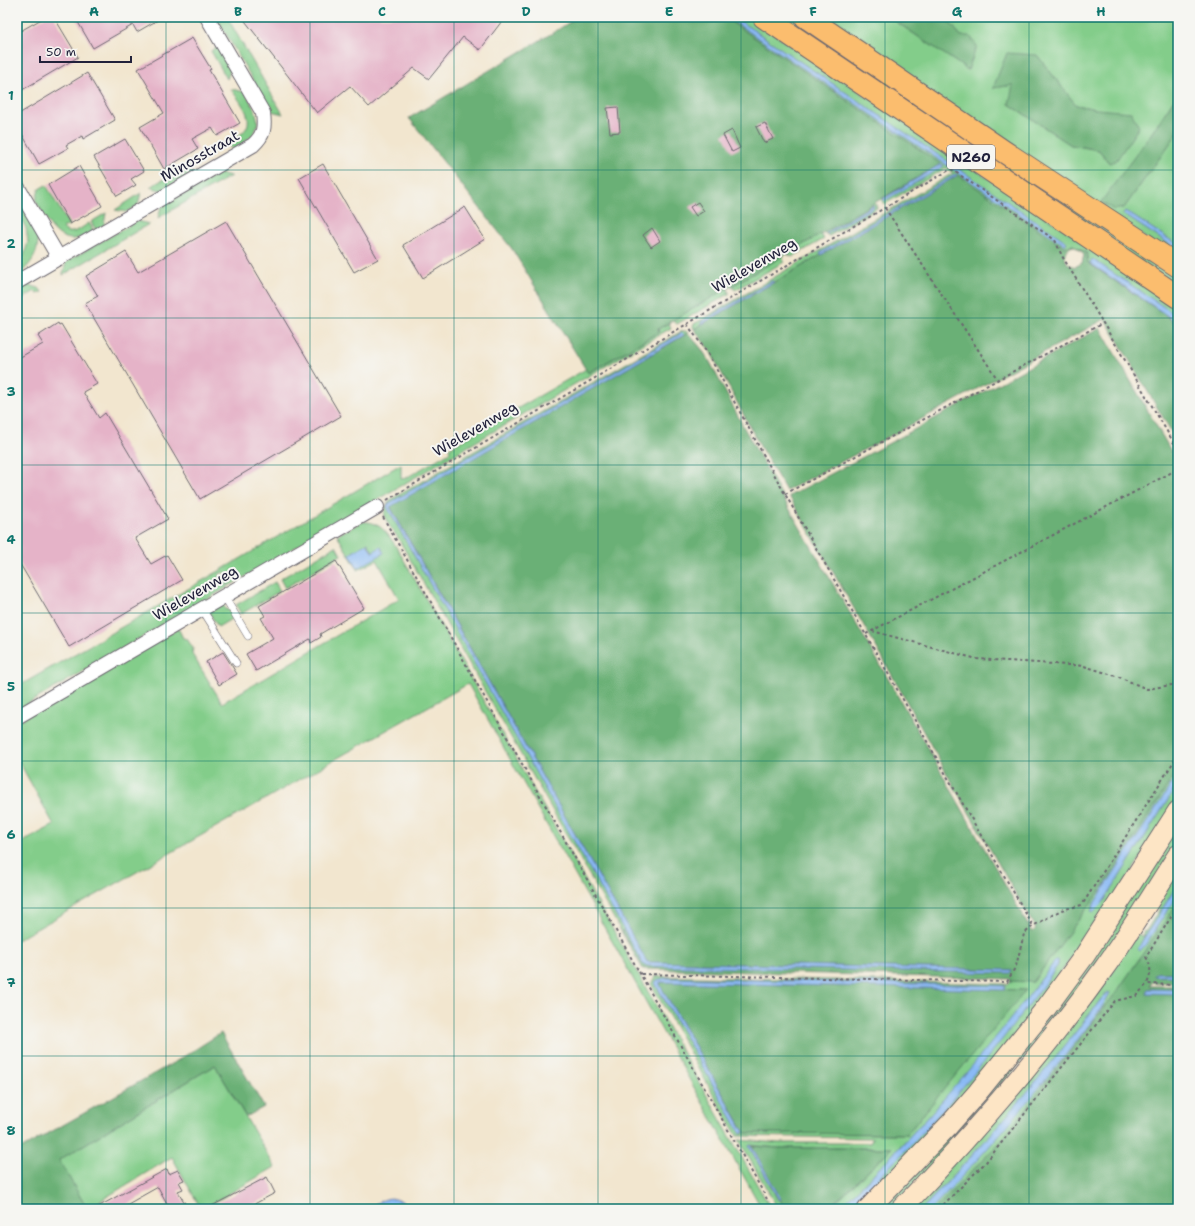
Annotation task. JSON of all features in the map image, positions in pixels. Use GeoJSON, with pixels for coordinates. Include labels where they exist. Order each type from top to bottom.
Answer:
{"type":"FeatureCollection","features":[{"type":"Feature","properties":{"kind":"main road","name":"N260"},"geometry":{"type":"LineString","coordinates":[[764,17],[1178,297]]}},
{"type":"Feature","properties":{"kind":"main road","name":"N260"},"geometry":{"type":"LineString","coordinates":[[806,17],[1178,266]]}},
{"type":"Feature","properties":{"kind":"main road"},"geometry":{"type":"LineString","coordinates":[[868,1209],[949,1125],[1046,1008],[1085,955],[1133,883],[1178,811]]}},
{"type":"Feature","properties":{"kind":"main road"},"geometry":{"type":"LineString","coordinates":[[901,1209],[981,1124],[1064,1023],[1120,946],[1178,855]]}},
{"type":"Feature","properties":{"kind":"street","name":"Minosstraat"},"geometry":{"type":"LineString","coordinates":[[17,282],[252,145],[258,140],[263,132],[263,113],[207,17]]}},
{"type":"Feature","properties":{"kind":"street"},"geometry":{"type":"LineString","coordinates":[[17,186],[58,258]]}},
{"type":"Feature","properties":{"kind":"street","name":"Wielevenweg"},"geometry":{"type":"LineString","coordinates":[[17,717],[377,507]]}},
{"type":"Feature","properties":{"kind":"lane"},"geometry":{"type":"LineString","coordinates":[[224,596],[248,636]]}},
{"type":"Feature","properties":{"kind":"lane"},"geometry":{"type":"LineString","coordinates":[[202,609],[236,663]]}},
{"type":"Feature","properties":{"kind":"path","name":"Wielevenweg"},"geometry":{"type":"LineString","coordinates":[[377,507],[951,169],[1055,240],[1062,256],[1103,323]]}},
{"type":"Feature","properties":{"kind":"path"},"geometry":{"type":"LineString","coordinates":[[885,208],[998,380]]}},
{"type":"Feature","properties":{"kind":"path"},"geometry":{"type":"LineString","coordinates":[[785,494],[1103,323],[1178,450]]}},
{"type":"Feature","properties":{"kind":"path"},"geometry":{"type":"LineString","coordinates":[[687,324],[708,354],[785,494],[1033,926]]}},
{"type":"Feature","properties":{"kind":"path"},"geometry":{"type":"LineString","coordinates":[[866,634],[1178,469]]}},
{"type":"Feature","properties":{"kind":"path"},"geometry":{"type":"LineString","coordinates":[[377,507],[767,1199]]}},
{"type":"Feature","properties":{"kind":"path"},"geometry":{"type":"LineString","coordinates":[[871,631],[977,659],[1084,666],[1118,677],[1147,689],[1178,684]]}},
{"type":"Feature","properties":{"kind":"path"},"geometry":{"type":"LineString","coordinates":[[640,974],[1006,982],[1016,966],[1024,934],[1033,926],[1062,910],[1082,905],[1178,755]]}},
{"type":"Feature","properties":{"kind":"path"},"geometry":{"type":"LineString","coordinates":[[939,1209],[986,1162],[1115,1001],[1136,996],[1147,984],[1151,973],[1149,961],[1146,957],[1178,906]]}},
{"type":"Feature","properties":{"kind":"path"},"geometry":{"type":"LineString","coordinates":[[1147,984],[1178,985]]}},
{"type":"Feature","properties":{"kind":"green space"},"geometry":{"type":"Polygon","coordinates":[[[216,17],[227,17],[283,114],[271,111],[216,17]]]}},
{"type":"Feature","properties":{"kind":"green space"},"geometry":{"type":"Polygon","coordinates":[[[577,17],[724,17],[941,164],[658,329],[659,332],[588,373],[512,249],[409,118],[577,17]]]}},
{"type":"Feature","properties":{"kind":"green space"},"geometry":{"type":"Polygon","coordinates":[[[724,17],[727,17],[1065,245],[1066,242],[734,17],[749,17],[1178,306],[1178,318],[1167,309],[1090,263],[1178,323],[1178,325],[1088,263],[1086,253],[1073,245],[1064,248],[956,174],[820,253],[821,255],[774,282],[772,281],[702,322],[702,324],[694,329],[694,324],[953,173],[946,168],[885,204],[880,199],[941,164],[724,17]],[[941,164],[883,199],[944,166],[941,164]]]}},
{"type":"Feature","properties":{"kind":"green space"},"geometry":{"type":"Polygon","coordinates":[[[773,17],[791,17],[982,147],[1178,276],[1178,290],[773,17]]]}},
{"type":"Feature","properties":{"kind":"green space"},"geometry":{"type":"Polygon","coordinates":[[[817,17],[889,17],[968,70],[961,36],[945,17],[1178,17],[1178,93],[1151,134],[1124,208],[1178,132],[1178,245],[1125,211],[1123,214],[1178,250],[1178,260],[817,17]],[[1037,55],[993,88],[1014,85],[1009,104],[1071,145],[1099,150],[1109,163],[1096,109],[1076,105],[1037,55]]]}},
{"type":"Feature","properties":{"kind":"green space"},"geometry":{"type":"Polygon","coordinates":[[[889,17],[945,17],[961,36],[970,36],[977,46],[968,70],[889,17]]]}},
{"type":"Feature","properties":{"kind":"green space"},"geometry":{"type":"Polygon","coordinates":[[[218,46],[231,68],[227,79],[211,51],[218,46]]]}},
{"type":"Feature","properties":{"kind":"green space"},"geometry":{"type":"Polygon","coordinates":[[[1007,53],[1037,55],[1076,105],[1096,109],[1131,112],[1139,127],[1116,161],[1109,163],[1099,150],[1071,145],[1009,104],[1013,85],[993,88],[1007,53]]]}},
{"type":"Feature","properties":{"kind":"green space"},"geometry":{"type":"Polygon","coordinates":[[[231,89],[245,92],[255,110],[258,124],[256,130],[251,136],[234,149],[223,144],[240,135],[246,128],[248,117],[246,111],[231,89]]]}},
{"type":"Feature","properties":{"kind":"green space"},"geometry":{"type":"Polygon","coordinates":[[[1178,93],[1178,132],[1124,208],[1114,210],[1101,202],[1151,134],[1178,93]]]}},
{"type":"Feature","properties":{"kind":"green space"},"geometry":{"type":"Polygon","coordinates":[[[193,162],[190,175],[163,191],[150,187],[193,162]]]}},
{"type":"Feature","properties":{"kind":"green space"},"geometry":{"type":"Polygon","coordinates":[[[219,173],[231,176],[158,218],[161,207],[219,173]]]}},
{"type":"Feature","properties":{"kind":"green space"},"geometry":{"type":"Polygon","coordinates":[[[958,175],[1064,247],[1073,245],[1087,253],[1088,263],[1178,325],[1178,443],[1105,319],[786,491],[761,448],[710,351],[694,329],[958,175]],[[1074,246],[1066,252],[1065,258],[1068,264],[1075,267],[1082,263],[1084,255],[1074,246]]]}},
{"type":"Feature","properties":{"kind":"green space"},"geometry":{"type":"Polygon","coordinates":[[[46,185],[69,225],[63,228],[66,231],[76,231],[89,223],[94,231],[82,237],[72,239],[58,234],[48,222],[36,201],[39,189],[46,185]]]}},
{"type":"Feature","properties":{"kind":"green space"},"geometry":{"type":"Polygon","coordinates":[[[141,193],[138,205],[126,212],[115,210],[141,193]]]}},
{"type":"Feature","properties":{"kind":"green space"},"geometry":{"type":"Polygon","coordinates":[[[17,194],[38,236],[38,242],[33,259],[17,276],[17,264],[24,255],[28,242],[26,228],[17,212],[17,194]]]}},
{"type":"Feature","properties":{"kind":"green space"},"geometry":{"type":"Polygon","coordinates":[[[875,202],[877,208],[829,236],[823,232],[875,202]]]}},
{"type":"Feature","properties":{"kind":"green space"},"geometry":{"type":"Polygon","coordinates":[[[106,213],[104,225],[96,230],[91,222],[106,213]]]}},
{"type":"Feature","properties":{"kind":"green space"},"geometry":{"type":"Polygon","coordinates":[[[137,221],[149,224],[63,275],[66,262],[137,221]]]}},
{"type":"Feature","properties":{"kind":"green space"},"geometry":{"type":"Polygon","coordinates":[[[821,234],[824,239],[792,257],[787,254],[821,234]]]}},
{"type":"Feature","properties":{"kind":"green space"},"geometry":{"type":"Polygon","coordinates":[[[783,256],[784,262],[735,290],[732,286],[783,256]]]}},
{"type":"Feature","properties":{"kind":"green space"},"geometry":{"type":"Polygon","coordinates":[[[27,285],[39,288],[42,292],[37,294],[35,291],[17,302],[17,291],[27,285]]]}},
{"type":"Feature","properties":{"kind":"green space"},"geometry":{"type":"Polygon","coordinates":[[[728,288],[729,294],[677,324],[672,321],[728,288]]]}},
{"type":"Feature","properties":{"kind":"green space"},"geometry":{"type":"Polygon","coordinates":[[[669,323],[671,328],[229,586],[224,572],[218,575],[221,580],[224,579],[228,587],[17,710],[17,687],[221,570],[401,464],[401,479],[406,478],[448,453],[450,451],[449,448],[586,369],[589,373],[659,332],[658,329],[669,323]]]}},
{"type":"Feature","properties":{"kind":"green space"},"geometry":{"type":"Polygon","coordinates":[[[1100,328],[1178,463],[1178,769],[1104,885],[1033,982],[1010,981],[1011,979],[643,969],[621,931],[624,930],[643,964],[648,966],[886,970],[1011,970],[647,962],[390,506],[688,333],[701,348],[710,362],[743,426],[790,510],[882,668],[1032,932],[1036,929],[789,496],[1100,328]]]}},
{"type":"Feature","properties":{"kind":"green space"},"geometry":{"type":"Polygon","coordinates":[[[682,331],[686,331],[688,333],[684,335],[682,333],[388,504],[387,507],[624,930],[621,931],[398,538],[386,520],[385,510],[386,505],[390,500],[682,331]]]}},
{"type":"Feature","properties":{"kind":"green space"},"geometry":{"type":"Polygon","coordinates":[[[362,522],[369,522],[385,531],[393,542],[771,1209],[762,1209],[468,684],[17,940],[17,845],[54,825],[17,758],[17,722],[178,628],[183,638],[187,639],[193,648],[192,654],[222,703],[399,599],[377,560],[358,570],[337,535],[362,522]],[[368,543],[350,554],[358,568],[381,548],[373,552],[368,543]]]}},
{"type":"Feature","properties":{"kind":"green space"},"geometry":{"type":"Polygon","coordinates":[[[336,546],[341,555],[285,588],[280,579],[336,546]]]}},
{"type":"Feature","properties":{"kind":"green space"},"geometry":{"type":"Polygon","coordinates":[[[275,582],[280,591],[241,614],[236,605],[275,582]]]}},
{"type":"Feature","properties":{"kind":"green space"},"geometry":{"type":"Polygon","coordinates":[[[222,603],[226,610],[228,609],[233,618],[218,627],[208,611],[222,603]]]}},
{"type":"Feature","properties":{"kind":"green space"},"geometry":{"type":"Polygon","coordinates":[[[1178,769],[1178,774],[1095,902],[1092,908],[1093,913],[1102,904],[1178,784],[1178,798],[1121,889],[1007,1046],[878,1190],[858,1209],[846,1209],[900,1155],[981,1064],[1013,1025],[1058,965],[1058,961],[997,1038],[934,1111],[838,1209],[828,1209],[892,1148],[778,1148],[749,1146],[778,1200],[780,1199],[785,1209],[778,1209],[739,1140],[779,1143],[870,1143],[873,1138],[737,1136],[651,984],[655,976],[1008,984],[1010,981],[1033,982],[1104,885],[1178,769]],[[666,978],[657,980],[655,984],[741,1134],[907,1134],[1025,990],[1004,990],[1006,986],[666,978]]]}},
{"type":"Feature","properties":{"kind":"green space"},"geometry":{"type":"Polygon","coordinates":[[[1178,825],[1178,842],[1132,916],[1068,1007],[910,1190],[891,1209],[878,1209],[1178,825]]]}},
{"type":"Feature","properties":{"kind":"green space"},"geometry":{"type":"Polygon","coordinates":[[[1178,869],[1178,884],[1142,941],[1146,944],[1178,894],[1178,902],[1118,990],[1001,1141],[935,1209],[931,1209],[1020,1110],[1092,1021],[1103,1006],[1110,992],[1102,998],[1046,1072],[1003,1122],[922,1209],[911,1209],[1139,933],[1140,936],[1144,935],[1143,932],[1146,931],[1159,910],[1158,901],[1178,869]]]}},
{"type":"Feature","properties":{"kind":"green space"},"geometry":{"type":"Polygon","coordinates":[[[1178,902],[1178,973],[1157,973],[1155,976],[1178,976],[1178,983],[1152,982],[1150,986],[1178,986],[1178,990],[1148,989],[1146,993],[1178,994],[1178,1209],[935,1209],[1001,1141],[1118,990],[1178,902]]]}},
{"type":"Feature","properties":{"kind":"green space"},"geometry":{"type":"Polygon","coordinates":[[[660,982],[1026,990],[907,1134],[743,1133],[744,1131],[660,985],[660,982]]]}},
{"type":"Feature","properties":{"kind":"green space"},"geometry":{"type":"Polygon","coordinates":[[[221,1033],[264,1107],[246,1117],[215,1065],[59,1160],[85,1205],[77,1209],[17,1209],[17,1151],[180,1059],[221,1033]]]}},
{"type":"Feature","properties":{"kind":"green space"},"geometry":{"type":"Polygon","coordinates":[[[215,1065],[275,1167],[201,1209],[172,1157],[87,1209],[59,1160],[215,1065]]]}},
{"type":"Feature","properties":{"kind":"green space"},"geometry":{"type":"Polygon","coordinates":[[[752,1146],[778,1148],[892,1148],[828,1209],[785,1209],[752,1146]]]}},
{"type":"Feature","properties":{"kind":"water"},"geometry":{"type":"Polygon","coordinates":[[[727,17],[734,17],[1067,242],[1065,245],[727,17]]]}},
{"type":"Feature","properties":{"kind":"water"},"geometry":{"type":"Polygon","coordinates":[[[941,164],[944,166],[884,201],[883,199],[941,164]]]}},
{"type":"Feature","properties":{"kind":"water"},"geometry":{"type":"Polygon","coordinates":[[[956,174],[958,175],[821,255],[820,253],[956,174]]]}},
{"type":"Feature","properties":{"kind":"water"},"geometry":{"type":"Polygon","coordinates":[[[873,205],[874,207],[827,234],[826,233],[873,205]]]}},
{"type":"Feature","properties":{"kind":"water"},"geometry":{"type":"Polygon","coordinates":[[[1125,211],[1178,245],[1178,250],[1123,214],[1125,211]]]}},
{"type":"Feature","properties":{"kind":"water"},"geometry":{"type":"Polygon","coordinates":[[[1092,259],[1167,309],[1178,318],[1178,323],[1090,263],[1092,259]]]}},
{"type":"Feature","properties":{"kind":"water"},"geometry":{"type":"Polygon","coordinates":[[[772,281],[774,282],[702,324],[701,322],[772,281]]]}},
{"type":"Feature","properties":{"kind":"water"},"geometry":{"type":"Polygon","coordinates":[[[682,333],[684,335],[390,507],[647,962],[1012,970],[1010,973],[648,966],[643,964],[387,507],[388,504],[682,333]]]}},
{"type":"Feature","properties":{"kind":"water"},"geometry":{"type":"Polygon","coordinates":[[[367,543],[372,552],[381,547],[384,553],[358,568],[350,554],[367,543]]]}},
{"type":"Feature","properties":{"kind":"water"},"geometry":{"type":"Polygon","coordinates":[[[1178,774],[1178,784],[1102,904],[1093,913],[1091,912],[1095,902],[1178,774]]]}},
{"type":"Feature","properties":{"kind":"water"},"geometry":{"type":"Polygon","coordinates":[[[1178,884],[1178,894],[1140,951],[1138,949],[1142,941],[1178,884]]]}},
{"type":"Feature","properties":{"kind":"water"},"geometry":{"type":"Polygon","coordinates":[[[1057,960],[1058,965],[1035,997],[985,1061],[931,1123],[846,1209],[838,1209],[896,1151],[952,1090],[1057,960]]]}},
{"type":"Feature","properties":{"kind":"water"},"geometry":{"type":"Polygon","coordinates":[[[1156,973],[1178,973],[1178,976],[1154,976],[1156,973]]]}},
{"type":"Feature","properties":{"kind":"water"},"geometry":{"type":"Polygon","coordinates":[[[666,978],[1006,986],[1004,990],[660,982],[660,985],[744,1132],[741,1134],[655,983],[657,980],[666,978]]]}},
{"type":"Feature","properties":{"kind":"water"},"geometry":{"type":"Polygon","coordinates":[[[1148,989],[1178,990],[1178,994],[1146,993],[1148,989]]]}},
{"type":"Feature","properties":{"kind":"water"},"geometry":{"type":"Polygon","coordinates":[[[1109,992],[1110,993],[1088,1026],[1016,1116],[931,1209],[922,1209],[970,1158],[1015,1106],[1102,998],[1109,992]]]}},
{"type":"Feature","properties":{"kind":"water"},"geometry":{"type":"Polygon","coordinates":[[[751,1145],[781,1199],[779,1200],[749,1146],[751,1145]]]}},
{"type":"Feature","properties":{"kind":"water"},"geometry":{"type":"Polygon","coordinates":[[[390,1198],[402,1201],[407,1209],[370,1209],[379,1202],[390,1198]]]}},
{"type":"Feature","properties":{"kind":"building"},"geometry":{"type":"Polygon","coordinates":[[[45,17],[54,17],[78,57],[17,93],[17,33],[45,17]]]}},
{"type":"Feature","properties":{"kind":"building"},"geometry":{"type":"Polygon","coordinates":[[[75,17],[163,17],[137,32],[133,25],[93,48],[75,17]]]}},
{"type":"Feature","properties":{"kind":"building"},"geometry":{"type":"Polygon","coordinates":[[[242,17],[505,17],[480,50],[463,37],[429,79],[414,68],[369,107],[350,86],[317,113],[242,17]]]}},
{"type":"Feature","properties":{"kind":"building"},"geometry":{"type":"Polygon","coordinates":[[[192,38],[211,69],[209,70],[240,123],[217,136],[212,128],[192,139],[198,149],[164,169],[140,127],[164,113],[138,69],[192,38]]]}},
{"type":"Feature","properties":{"kind":"building"},"geometry":{"type":"Polygon","coordinates":[[[87,73],[115,120],[83,139],[82,136],[66,145],[68,148],[39,164],[17,125],[17,115],[87,73]]]}},
{"type":"Feature","properties":{"kind":"building"},"geometry":{"type":"Polygon","coordinates":[[[618,107],[620,132],[610,133],[607,108],[618,107]]]}},
{"type":"Feature","properties":{"kind":"building"},"geometry":{"type":"Polygon","coordinates":[[[765,123],[773,139],[764,143],[756,127],[765,123]]]}},
{"type":"Feature","properties":{"kind":"building"},"geometry":{"type":"Polygon","coordinates":[[[732,130],[740,148],[732,152],[723,135],[732,130]]]}},
{"type":"Feature","properties":{"kind":"building"},"geometry":{"type":"Polygon","coordinates":[[[125,139],[144,171],[131,179],[136,185],[117,196],[94,157],[125,139]]]}},
{"type":"Feature","properties":{"kind":"building"},"geometry":{"type":"Polygon","coordinates":[[[323,164],[378,259],[354,272],[299,178],[323,164]]]}},
{"type":"Feature","properties":{"kind":"building"},"geometry":{"type":"Polygon","coordinates":[[[79,166],[102,206],[70,224],[48,185],[79,166]]]}},
{"type":"Feature","properties":{"kind":"building"},"geometry":{"type":"Polygon","coordinates":[[[698,202],[704,211],[696,216],[690,207],[698,202]]]}},
{"type":"Feature","properties":{"kind":"building"},"geometry":{"type":"Polygon","coordinates":[[[465,207],[485,239],[423,278],[403,245],[465,207]]]}},
{"type":"Feature","properties":{"kind":"building"},"geometry":{"type":"Polygon","coordinates":[[[226,221],[341,416],[200,499],[85,303],[98,296],[86,276],[126,252],[138,272],[226,221]]]}},
{"type":"Feature","properties":{"kind":"building"},"geometry":{"type":"Polygon","coordinates":[[[652,228],[660,241],[651,247],[643,235],[652,228]]]}},
{"type":"Feature","properties":{"kind":"building"},"geometry":{"type":"Polygon","coordinates":[[[58,323],[59,325],[61,324],[97,384],[83,392],[99,418],[105,413],[168,519],[135,538],[151,564],[167,555],[182,580],[69,647],[17,559],[17,359],[43,344],[38,336],[58,323]]]}},
{"type":"Feature","properties":{"kind":"building"},"geometry":{"type":"Polygon","coordinates":[[[336,561],[364,608],[320,634],[321,637],[311,643],[310,639],[256,671],[246,654],[273,638],[261,618],[265,616],[259,606],[336,561]]]}},
{"type":"Feature","properties":{"kind":"building"},"geometry":{"type":"Polygon","coordinates":[[[223,652],[237,674],[219,685],[206,662],[223,652]]]}},
{"type":"Feature","properties":{"kind":"building"},"geometry":{"type":"Polygon","coordinates":[[[167,1169],[169,1174],[178,1170],[184,1180],[179,1182],[183,1189],[178,1191],[188,1209],[170,1209],[158,1187],[119,1209],[94,1209],[167,1169]]]}},
{"type":"Feature","properties":{"kind":"building"},"geometry":{"type":"Polygon","coordinates":[[[267,1177],[275,1193],[245,1209],[206,1209],[267,1177]]]}}]}
